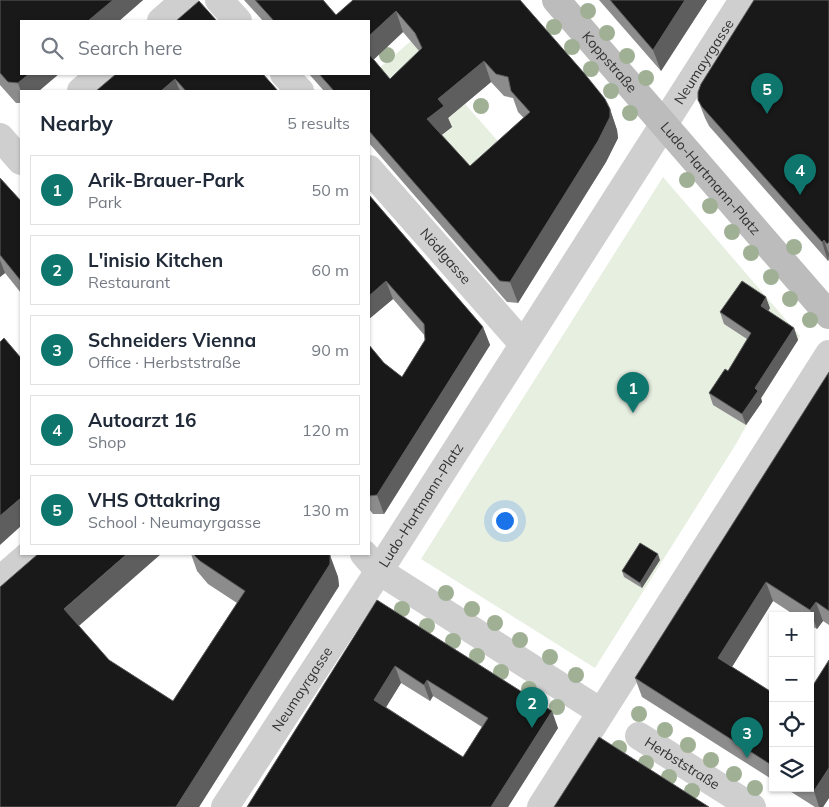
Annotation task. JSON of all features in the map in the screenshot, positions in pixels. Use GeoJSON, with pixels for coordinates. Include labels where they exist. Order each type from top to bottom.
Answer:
{"type":"FeatureCollection","features":[{"type":"Feature","properties":{"kind":"main road","name":"Koppstraße"},"geometry":{"type":"LineString","coordinates":[[556,0],[664,123]]}},
{"type":"Feature","properties":{"kind":"main road","name":"Ludo-Hartmann-Platz"},"geometry":{"type":"LineString","coordinates":[[664,123],[829,315]]}},
{"type":"Feature","properties":{"kind":"street"},"geometry":{"type":"LineString","coordinates":[[162,20],[185,0]]}},
{"type":"Feature","properties":{"kind":"street"},"geometry":{"type":"LineString","coordinates":[[219,0],[237,20]]}},
{"type":"Feature","properties":{"kind":"street","name":"Neumayrgasse"},"geometry":{"type":"LineString","coordinates":[[664,123],[743,0]]}},
{"type":"Feature","properties":{"kind":"street"},"geometry":{"type":"LineString","coordinates":[[82,90],[100,75]]}},
{"type":"Feature","properties":{"kind":"street"},"geometry":{"type":"LineString","coordinates":[[285,75],[299,90]]}},
{"type":"Feature","properties":{"kind":"street","name":"Ludo-Hartmann-Platz"},"geometry":{"type":"LineString","coordinates":[[601,712],[372,562],[523,344],[664,123]]}},
{"type":"Feature","properties":{"kind":"street","name":"Nödlgasse"},"geometry":{"type":"LineString","coordinates":[[370,170],[523,344]]}},
{"type":"Feature","properties":{"kind":"street"},"geometry":{"type":"LineString","coordinates":[[541,807],[829,354]]}},
{"type":"Feature","properties":{"kind":"street"},"geometry":{"type":"LineString","coordinates":[[0,580],[29,555]]}},
{"type":"Feature","properties":{"kind":"street","name":"Neumayrgasse"},"geometry":{"type":"LineString","coordinates":[[225,807],[372,562]]}},
{"type":"Feature","properties":{"kind":"street","name":"Herbststraße"},"geometry":{"type":"LineString","coordinates":[[640,736],[752,807]]}},
{"type":"Feature","properties":{"kind":"shaded area"},"geometry":{"type":"Polygon","coordinates":[[[411,41],[433,66],[399,99],[369,77],[411,41]]]}},
{"type":"Feature","properties":{"kind":"shaded area"},"geometry":{"type":"Polygon","coordinates":[[[465,104],[505,149],[466,185],[441,136],[451,127],[446,120],[465,104]]]}},
{"type":"Feature","properties":{"kind":"shaded area"},"geometry":{"type":"Polygon","coordinates":[[[663,177],[800,336],[736,444],[595,668],[421,559],[663,177]]]}},
{"type":"Feature","properties":{"kind":"building"},"geometry":{"type":"Polygon","coordinates":[[[0,0],[113,0],[89,20],[20,20],[20,75],[28,75],[18,83],[8,82],[0,73],[0,0]]]}},
{"type":"Feature","properties":{"kind":"building"},"geometry":{"type":"Polygon","coordinates":[[[255,0],[323,0],[336,15],[353,0],[520,0],[584,73],[605,99],[610,109],[610,117],[598,141],[510,282],[500,281],[370,132],[370,90],[333,90],[320,75],[370,75],[370,55],[390,79],[422,48],[415,33],[396,11],[370,35],[370,20],[273,20],[255,0]],[[484,61],[438,99],[444,106],[427,119],[470,166],[530,112],[511,91],[508,77],[496,74],[484,61]]]}},
{"type":"Feature","properties":{"kind":"building"},"geometry":{"type":"Polygon","coordinates":[[[610,0],[685,0],[653,50],[610,0]]]}},
{"type":"Feature","properties":{"kind":"building"},"geometry":{"type":"Polygon","coordinates":[[[754,0],[829,0],[829,242],[827,244],[824,240],[822,242],[702,107],[698,100],[701,84],[754,0]]]}},
{"type":"Feature","properties":{"kind":"building"},"geometry":{"type":"Polygon","coordinates":[[[199,1],[216,20],[177,20],[199,1]]]}},
{"type":"Feature","properties":{"kind":"building"},"geometry":{"type":"Polygon","coordinates":[[[115,75],[264,75],[277,90],[185,90],[175,79],[162,90],[97,90],[115,75]]]}},
{"type":"Feature","properties":{"kind":"building"},"geometry":{"type":"Polygon","coordinates":[[[0,178],[20,200],[20,280],[0,255],[0,178]]]}},
{"type":"Feature","properties":{"kind":"building"},"geometry":{"type":"Polygon","coordinates":[[[370,196],[483,327],[377,495],[370,496],[370,346],[384,363],[402,377],[425,340],[424,324],[386,281],[370,295],[370,196]]]}},
{"type":"Feature","properties":{"kind":"building"},"geometry":{"type":"Polygon","coordinates":[[[742,281],[766,297],[761,306],[794,328],[755,388],[758,391],[742,414],[709,393],[725,369],[728,371],[751,333],[720,312],[742,281]]]}},
{"type":"Feature","properties":{"kind":"building"},"geometry":{"type":"Polygon","coordinates":[[[4,338],[20,357],[20,499],[0,516],[0,342],[4,338]]]}},
{"type":"Feature","properties":{"kind":"building"},"geometry":{"type":"Polygon","coordinates":[[[829,372],[829,611],[816,602],[810,610],[766,582],[718,658],[769,690],[769,763],[635,678],[829,372]]]}},
{"type":"Feature","properties":{"kind":"building"},"geometry":{"type":"Polygon","coordinates":[[[640,543],[658,554],[640,583],[622,571],[640,543]]]}},
{"type":"Feature","properties":{"kind":"building"},"geometry":{"type":"Polygon","coordinates":[[[37,555],[126,555],[64,609],[109,660],[173,701],[245,591],[194,555],[330,555],[330,564],[176,807],[0,807],[0,587],[37,555]]]}},
{"type":"Feature","properties":{"kind":"building"},"geometry":{"type":"Polygon","coordinates":[[[377,600],[552,711],[491,807],[247,807],[377,600]],[[395,666],[374,700],[463,757],[488,718],[427,680],[424,685],[395,666]]]}},
{"type":"Feature","properties":{"kind":"building"},"geometry":{"type":"Polygon","coordinates":[[[829,660],[829,768],[814,791],[814,702],[814,684],[829,660]]]}},
{"type":"Feature","properties":{"kind":"building"},"geometry":{"type":"Polygon","coordinates":[[[599,737],[709,807],[554,807],[599,737]]]}},
{"type":"Feature","properties":{"kind":"place","name":"VHS Ottakring"},"geometry":{"type":"Point","coordinates":[767,114]}},
{"type":"Feature","properties":{"kind":"place","name":"Autoarzt 16"},"geometry":{"type":"Point","coordinates":[800,195]}},
{"type":"Feature","properties":{"kind":"place","name":"Arik-Brauer-Park"},"geometry":{"type":"Point","coordinates":[633,413]}},
{"type":"Feature","properties":{"kind":"place","name":"L'inisio Kitchen"},"geometry":{"type":"Point","coordinates":[532,728]}},
{"type":"Feature","properties":{"kind":"place","name":"Schneiders Vienna"},"geometry":{"type":"Point","coordinates":[747,758]}}]}
